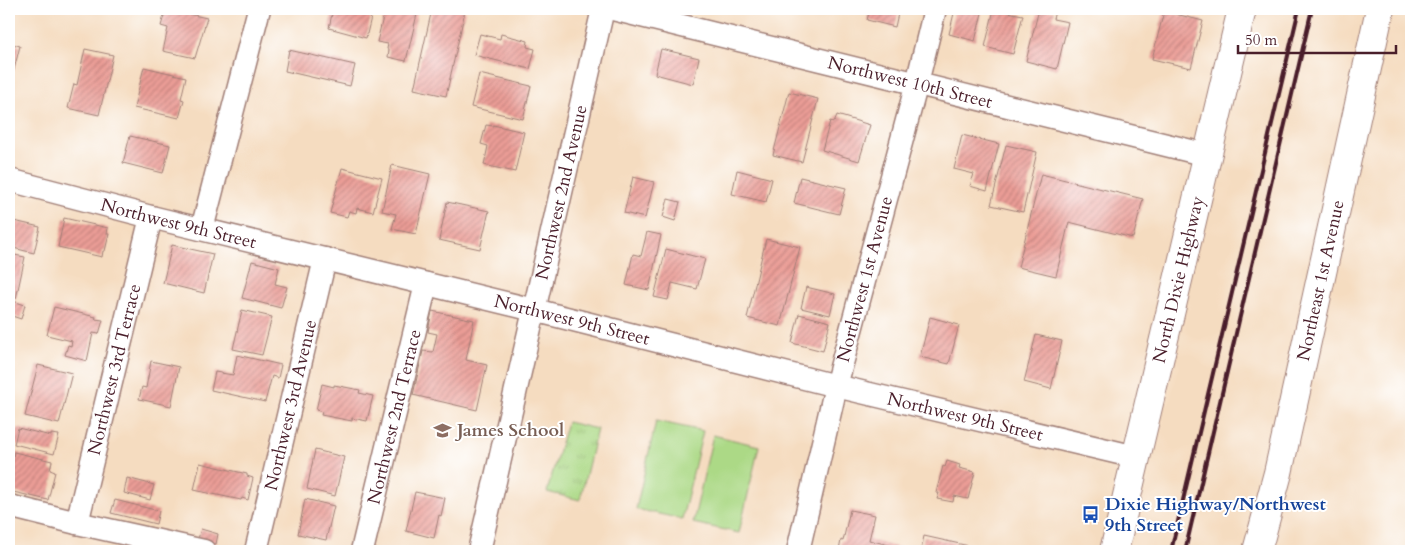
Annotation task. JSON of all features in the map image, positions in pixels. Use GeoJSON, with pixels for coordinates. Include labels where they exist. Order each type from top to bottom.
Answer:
{"type":"FeatureCollection","features":[{"type":"Feature","properties":{"kind":"main road","name":"North Dixie Highway"},"geometry":{"type":"LineString","coordinates":[[1114,551],[1242,9]]}},
{"type":"Feature","properties":{"kind":"main road","name":"Northeast 1st Avenue"},"geometry":{"type":"LineString","coordinates":[[1258,551],[1278,473],[1380,9]]}},
{"type":"Feature","properties":{"kind":"street"},"geometry":{"type":"LineString","coordinates":[[202,229],[259,9]]}},
{"type":"Feature","properties":{"kind":"street","name":"Northwest 2nd Avenue"},"geometry":{"type":"LineString","coordinates":[[479,551],[602,9]]}},
{"type":"Feature","properties":{"kind":"street","name":"Northwest 10th Street"},"geometry":{"type":"LineString","coordinates":[[613,9],[1207,155]]}},
{"type":"Feature","properties":{"kind":"street","name":"Northwest 1st Avenue"},"geometry":{"type":"LineString","coordinates":[[798,551],[836,386],[935,9]]}},
{"type":"Feature","properties":{"kind":"street","name":"Northwest 9th Street"},"geometry":{"type":"LineString","coordinates":[[9,180],[151,217],[836,386],[1136,457]]}},
{"type":"Feature","properties":{"kind":"street","name":"Northwest 3rd Terrace"},"geometry":{"type":"LineString","coordinates":[[77,523],[151,217]]}},
{"type":"Feature","properties":{"kind":"street","name":"Northwest 3rd Avenue"},"geometry":{"type":"LineString","coordinates":[[256,551],[325,259]]}},
{"type":"Feature","properties":{"kind":"street","name":"Northwest 2nd Terrace"},"geometry":{"type":"LineString","coordinates":[[362,551],[426,284]]}},
{"type":"Feature","properties":{"kind":"street"},"geometry":{"type":"LineString","coordinates":[[9,506],[204,551]]}},
{"type":"Feature","properties":{"kind":"green space"},"geometry":{"type":"Polygon","coordinates":[[[656,421],[703,431],[682,519],[636,509],[656,421]]]}},
{"type":"Feature","properties":{"kind":"green space"},"geometry":{"type":"Polygon","coordinates":[[[567,422],[597,429],[580,500],[547,492],[567,422]]]}},
{"type":"Feature","properties":{"kind":"green space"},"geometry":{"type":"Polygon","coordinates":[[[713,435],[759,446],[739,533],[693,523],[713,435]]]}},
{"type":"Feature","properties":{"kind":"building"},"geometry":{"type":"Polygon","coordinates":[[[166,9],[207,18],[195,58],[163,51],[168,28],[161,26],[166,9]]]}},
{"type":"Feature","properties":{"kind":"building"},"geometry":{"type":"Polygon","coordinates":[[[333,9],[373,9],[366,38],[329,28],[333,9]]]}},
{"type":"Feature","properties":{"kind":"building"},"geometry":{"type":"Polygon","coordinates":[[[385,9],[418,10],[406,61],[388,57],[388,44],[377,42],[385,9]]]}},
{"type":"Feature","properties":{"kind":"building"},"geometry":{"type":"Polygon","coordinates":[[[432,9],[458,9],[465,11],[446,96],[414,89],[432,9]]]}},
{"type":"Feature","properties":{"kind":"building"},"geometry":{"type":"Polygon","coordinates":[[[870,9],[899,9],[895,27],[867,20],[870,9]]]}},
{"type":"Feature","properties":{"kind":"building"},"geometry":{"type":"Polygon","coordinates":[[[955,9],[983,9],[975,41],[949,34],[955,9]]]}},
{"type":"Feature","properties":{"kind":"building"},"geometry":{"type":"Polygon","coordinates":[[[994,9],[1007,9],[1007,12],[1023,15],[1013,54],[985,47],[994,9]]]}},
{"type":"Feature","properties":{"kind":"building"},"geometry":{"type":"Polygon","coordinates":[[[1039,9],[1055,11],[1053,19],[1068,22],[1057,69],[1026,61],[1039,9]]]}},
{"type":"Feature","properties":{"kind":"building"},"geometry":{"type":"Polygon","coordinates":[[[1164,11],[1203,21],[1191,68],[1152,59],[1164,11]]]}},
{"type":"Feature","properties":{"kind":"building"},"geometry":{"type":"Polygon","coordinates":[[[480,34],[500,39],[501,34],[528,41],[527,47],[535,49],[530,69],[474,55],[480,34]]]}},
{"type":"Feature","properties":{"kind":"building"},"geometry":{"type":"Polygon","coordinates":[[[9,43],[20,46],[9,89],[9,43]]]}},
{"type":"Feature","properties":{"kind":"building"},"geometry":{"type":"Polygon","coordinates":[[[85,49],[113,55],[99,115],[68,108],[74,84],[77,85],[85,49]]]}},
{"type":"Feature","properties":{"kind":"building"},"geometry":{"type":"Polygon","coordinates":[[[661,49],[699,58],[693,84],[655,74],[661,49]]]}},
{"type":"Feature","properties":{"kind":"building"},"geometry":{"type":"Polygon","coordinates":[[[289,50],[355,65],[350,86],[285,71],[289,50]]]}},
{"type":"Feature","properties":{"kind":"building"},"geometry":{"type":"Polygon","coordinates":[[[144,67],[186,77],[181,99],[184,100],[179,118],[134,108],[144,67]]]}},
{"type":"Feature","properties":{"kind":"building"},"geometry":{"type":"Polygon","coordinates":[[[479,74],[531,86],[523,119],[471,107],[479,74]]]}},
{"type":"Feature","properties":{"kind":"building"},"geometry":{"type":"Polygon","coordinates":[[[789,92],[818,99],[802,162],[773,155],[789,92]]]}},
{"type":"Feature","properties":{"kind":"building"},"geometry":{"type":"Polygon","coordinates":[[[837,115],[870,125],[859,161],[822,150],[830,121],[834,122],[837,115]]]}},
{"type":"Feature","properties":{"kind":"building"},"geometry":{"type":"Polygon","coordinates":[[[486,125],[524,132],[515,172],[484,165],[488,146],[481,144],[486,125]]]}},
{"type":"Feature","properties":{"kind":"building"},"geometry":{"type":"Polygon","coordinates":[[[962,135],[999,144],[987,191],[970,186],[974,174],[954,169],[962,135]]]}},
{"type":"Feature","properties":{"kind":"building"},"geometry":{"type":"Polygon","coordinates":[[[130,136],[170,145],[163,173],[123,163],[130,136]]]}},
{"type":"Feature","properties":{"kind":"building"},"geometry":{"type":"Polygon","coordinates":[[[1006,145],[1037,152],[1023,212],[991,205],[1006,145]]]}},
{"type":"Feature","properties":{"kind":"building"},"geometry":{"type":"Polygon","coordinates":[[[392,165],[430,174],[416,234],[392,229],[396,214],[382,211],[392,165]]]}},
{"type":"Feature","properties":{"kind":"building"},"geometry":{"type":"Polygon","coordinates":[[[342,168],[382,178],[373,212],[357,208],[356,213],[349,211],[347,217],[330,213],[342,168]]]}},
{"type":"Feature","properties":{"kind":"building"},"geometry":{"type":"Polygon","coordinates":[[[737,170],[772,179],[766,202],[732,194],[737,170]]]}},
{"type":"Feature","properties":{"kind":"building"},"geometry":{"type":"Polygon","coordinates":[[[1041,174],[1143,199],[1133,238],[1069,222],[1056,276],[1018,267],[1041,174]]]}},
{"type":"Feature","properties":{"kind":"building"},"geometry":{"type":"Polygon","coordinates":[[[633,177],[654,182],[645,218],[624,213],[633,177]]]}},
{"type":"Feature","properties":{"kind":"building"},"geometry":{"type":"Polygon","coordinates":[[[800,177],[846,188],[839,214],[794,203],[800,177]]]}},
{"type":"Feature","properties":{"kind":"building"},"geometry":{"type":"Polygon","coordinates":[[[668,199],[680,202],[675,221],[663,217],[668,199]]]}},
{"type":"Feature","properties":{"kind":"building"},"geometry":{"type":"Polygon","coordinates":[[[447,202],[489,211],[480,249],[439,240],[447,202]]]}},
{"type":"Feature","properties":{"kind":"building"},"geometry":{"type":"Polygon","coordinates":[[[9,217],[15,218],[14,221],[40,227],[34,253],[9,247],[9,217]]]}},
{"type":"Feature","properties":{"kind":"building"},"geometry":{"type":"Polygon","coordinates":[[[64,218],[108,228],[107,234],[109,234],[102,257],[58,247],[64,218]]]}},
{"type":"Feature","properties":{"kind":"building"},"geometry":{"type":"Polygon","coordinates":[[[647,232],[661,235],[649,290],[626,285],[633,254],[641,256],[647,232]]]}},
{"type":"Feature","properties":{"kind":"building"},"geometry":{"type":"Polygon","coordinates":[[[766,239],[800,247],[780,326],[747,318],[766,239]]]}},
{"type":"Feature","properties":{"kind":"building"},"geometry":{"type":"Polygon","coordinates":[[[172,245],[213,254],[204,293],[163,283],[172,245]]]}},
{"type":"Feature","properties":{"kind":"building"},"geometry":{"type":"Polygon","coordinates":[[[666,249],[705,259],[697,289],[672,283],[668,300],[654,297],[666,249]]]}},
{"type":"Feature","properties":{"kind":"building"},"geometry":{"type":"Polygon","coordinates":[[[9,254],[25,257],[16,299],[9,297],[9,254]]]}},
{"type":"Feature","properties":{"kind":"building"},"geometry":{"type":"Polygon","coordinates":[[[252,261],[279,268],[275,284],[287,287],[281,308],[242,298],[252,261]]]}},
{"type":"Feature","properties":{"kind":"building"},"geometry":{"type":"Polygon","coordinates":[[[806,287],[835,294],[830,315],[801,308],[806,287]]]}},
{"type":"Feature","properties":{"kind":"building"},"geometry":{"type":"Polygon","coordinates":[[[13,301],[25,305],[21,319],[9,315],[13,301]]]}},
{"type":"Feature","properties":{"kind":"building"},"geometry":{"type":"Polygon","coordinates":[[[54,307],[103,320],[99,334],[93,333],[87,361],[65,355],[68,345],[71,346],[72,341],[47,335],[54,307]]]}},
{"type":"Feature","properties":{"kind":"building"},"geometry":{"type":"Polygon","coordinates":[[[242,310],[272,317],[262,355],[233,349],[242,310]]]}},
{"type":"Feature","properties":{"kind":"building"},"geometry":{"type":"Polygon","coordinates":[[[432,311],[474,320],[466,360],[487,365],[477,410],[413,395],[423,351],[433,352],[437,334],[428,332],[432,311]]]}},
{"type":"Feature","properties":{"kind":"building"},"geometry":{"type":"Polygon","coordinates":[[[799,314],[830,322],[823,351],[792,343],[799,314]]]}},
{"type":"Feature","properties":{"kind":"building"},"geometry":{"type":"Polygon","coordinates":[[[930,317],[959,325],[949,364],[920,357],[930,317]]]}},
{"type":"Feature","properties":{"kind":"building"},"geometry":{"type":"Polygon","coordinates":[[[1036,335],[1062,341],[1051,389],[1024,382],[1036,335]]]}},
{"type":"Feature","properties":{"kind":"building"},"geometry":{"type":"Polygon","coordinates":[[[237,355],[281,365],[278,378],[272,376],[265,402],[211,390],[215,372],[233,375],[237,355]]]}},
{"type":"Feature","properties":{"kind":"building"},"geometry":{"type":"Polygon","coordinates":[[[151,361],[179,367],[171,406],[139,399],[142,387],[146,388],[151,361]]]}},
{"type":"Feature","properties":{"kind":"building"},"geometry":{"type":"Polygon","coordinates":[[[38,365],[72,373],[59,424],[25,416],[38,365]]]}},
{"type":"Feature","properties":{"kind":"building"},"geometry":{"type":"Polygon","coordinates":[[[322,384],[360,390],[359,393],[373,396],[367,421],[352,418],[352,421],[321,415],[322,412],[316,410],[322,384]]]}},
{"type":"Feature","properties":{"kind":"building"},"geometry":{"type":"Polygon","coordinates":[[[18,428],[51,436],[51,434],[59,435],[54,454],[14,444],[18,428]]]}},
{"type":"Feature","properties":{"kind":"building"},"geometry":{"type":"Polygon","coordinates":[[[315,450],[344,457],[335,496],[307,489],[315,450]]]}},
{"type":"Feature","properties":{"kind":"building"},"geometry":{"type":"Polygon","coordinates":[[[14,452],[52,461],[50,470],[55,472],[48,500],[9,491],[9,476],[14,452]]]}},
{"type":"Feature","properties":{"kind":"building"},"geometry":{"type":"Polygon","coordinates":[[[947,461],[960,465],[959,468],[975,472],[968,499],[954,496],[953,502],[937,499],[939,493],[936,493],[943,466],[945,467],[947,461]]]}},
{"type":"Feature","properties":{"kind":"building"},"geometry":{"type":"Polygon","coordinates":[[[200,463],[247,474],[247,476],[253,478],[248,500],[194,490],[200,463]]]}},
{"type":"Feature","properties":{"kind":"building"},"geometry":{"type":"Polygon","coordinates":[[[127,478],[154,485],[150,500],[124,493],[127,478]]]}},
{"type":"Feature","properties":{"kind":"building"},"geometry":{"type":"Polygon","coordinates":[[[415,492],[445,498],[434,538],[406,531],[415,492]]]}},
{"type":"Feature","properties":{"kind":"building"},"geometry":{"type":"Polygon","coordinates":[[[305,499],[334,506],[326,540],[298,534],[305,499]]]}},
{"type":"Feature","properties":{"kind":"building"},"geometry":{"type":"Polygon","coordinates":[[[115,500],[159,511],[156,524],[111,513],[115,500]]]}},
{"type":"Feature","properties":{"kind":"building"},"geometry":{"type":"Polygon","coordinates":[[[850,510],[875,515],[869,540],[912,551],[839,551],[850,510]]]}},
{"type":"Feature","properties":{"kind":"building"},"geometry":{"type":"Polygon","coordinates":[[[201,529],[218,534],[216,544],[198,539],[201,529]]]}},
{"type":"Feature","properties":{"kind":"building"},"geometry":{"type":"Polygon","coordinates":[[[924,536],[987,550],[987,551],[921,551],[924,536]]]}},
{"type":"Feature","properties":{"kind":"railway"},"geometry":{"type":"LineString","coordinates":[[1171,551],[1299,9]]}},
{"type":"Feature","properties":{"kind":"railway"},"geometry":{"type":"LineString","coordinates":[[1185,551],[1312,9]]}},
{"type":"Feature","properties":{"kind":"place","name":"James School"},"geometry":{"type":"Point","coordinates":[443,430]}},
{"type":"Feature","properties":{"kind":"place","name":"Dixie Highway/Northwest 9th Street"},"geometry":{"type":"Point","coordinates":[1091,514]}}]}
